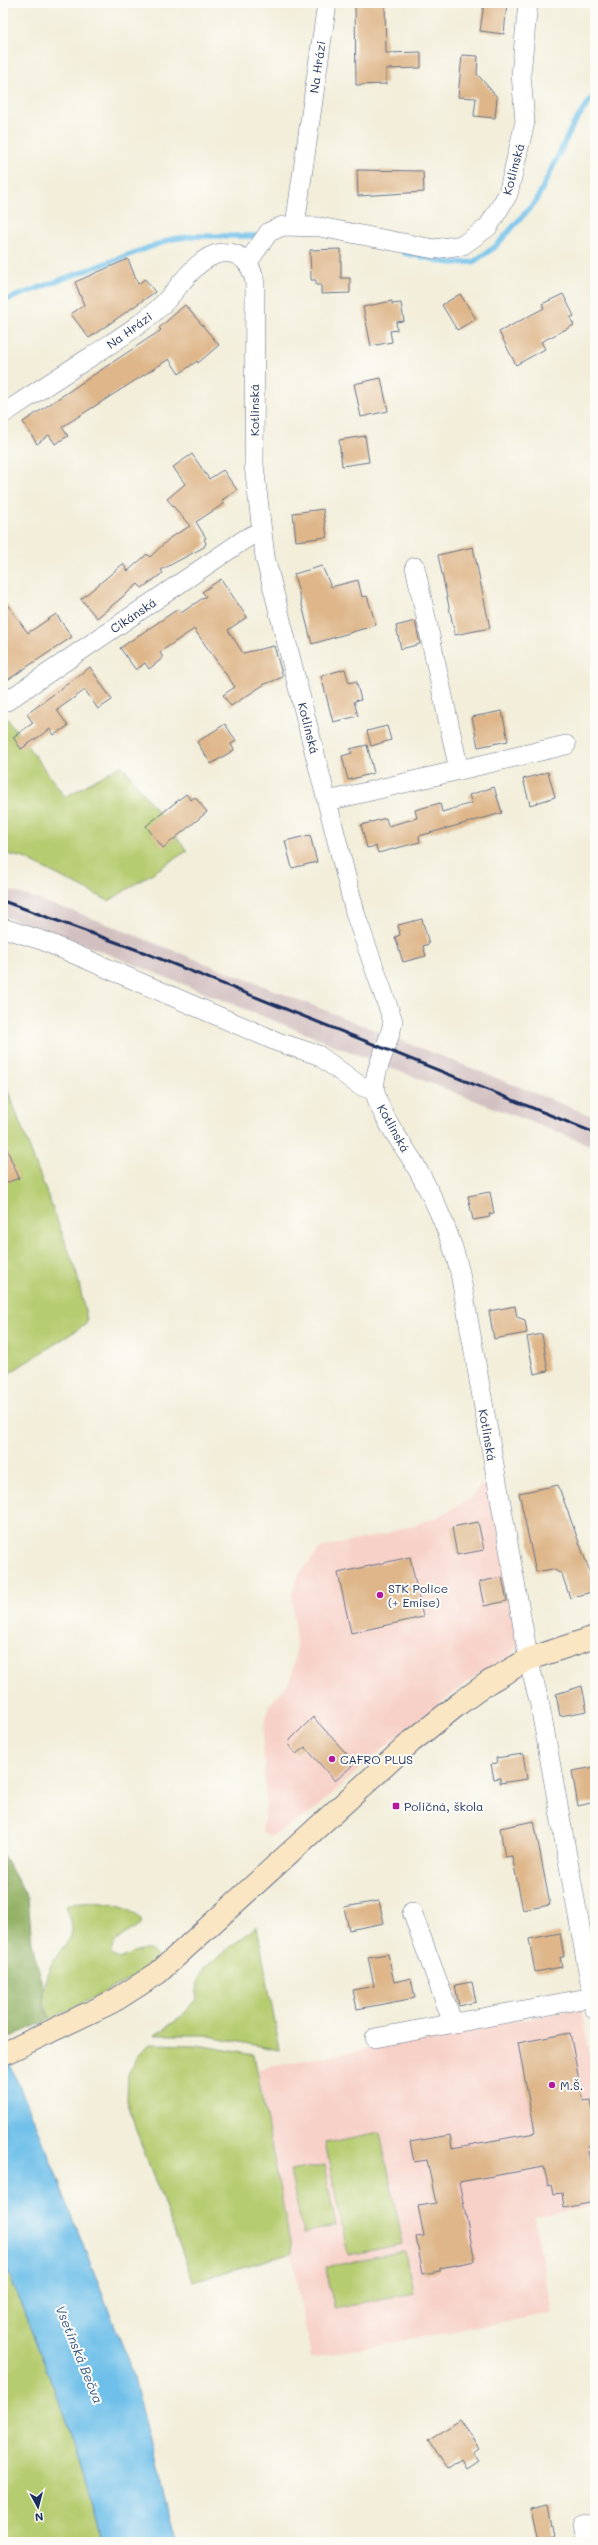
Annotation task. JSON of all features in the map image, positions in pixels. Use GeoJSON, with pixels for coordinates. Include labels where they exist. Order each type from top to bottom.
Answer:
{"type":"FeatureCollection","features":[{"type":"Feature","properties":{"kind":"main road"},"geometry":{"type":"LineString","coordinates":[[3,2054],[114,2001],[158,1973],[411,1742],[488,1682],[529,1659],[595,1637]]}},
{"type":"Feature","properties":{"kind":"street","name":"Na Hrázi"},"geometry":{"type":"LineString","coordinates":[[295,225],[327,3]]}},
{"type":"Feature","properties":{"kind":"street","name":"Kotlinská"},"geometry":{"type":"LineString","coordinates":[[528,3],[521,74],[524,122],[508,194],[488,227],[463,245],[434,249],[337,230],[295,225],[283,226],[265,236],[248,262],[252,269],[255,284],[254,465],[264,557],[328,801],[356,916],[393,1021],[391,1038],[376,1072],[376,1091],[383,1110],[436,1205],[455,1253],[529,1659],[539,1700],[594,2003]]}},
{"type":"Feature","properties":{"kind":"street","name":"Na Hrázi"},"geometry":{"type":"LineString","coordinates":[[3,414],[134,328],[163,305],[202,262],[222,253],[241,256],[248,262]]}},
{"type":"Feature","properties":{"kind":"street","name":"Cikánská"},"geometry":{"type":"LineString","coordinates":[[8,701],[245,539],[261,531]]}},
{"type":"Feature","properties":{"kind":"street"},"geometry":{"type":"LineString","coordinates":[[415,567],[459,770]]}},
{"type":"Feature","properties":{"kind":"street"},"geometry":{"type":"LineString","coordinates":[[328,801],[566,745]]}},
{"type":"Feature","properties":{"kind":"street"},"geometry":{"type":"LineString","coordinates":[[3,928],[44,941],[278,1042],[318,1055],[359,1085],[376,1091]]}},
{"type":"Feature","properties":{"kind":"street"},"geometry":{"type":"LineString","coordinates":[[412,1912],[453,2023]]}},
{"type":"Feature","properties":{"kind":"street"},"geometry":{"type":"LineString","coordinates":[[375,2038],[453,2023],[594,2003]]}},
{"type":"Feature","properties":{"kind":"street"},"geometry":{"type":"LineString","coordinates":[[585,2542],[582,2525],[595,2523]]}},
{"type":"Feature","properties":{"kind":"shaded area"},"geometry":{"type":"Polygon","coordinates":[[[3,888],[81,914],[595,1117],[595,1147],[391,1068],[71,939],[3,916],[3,888]]]}},
{"type":"Feature","properties":{"kind":"shaded area"},"geometry":{"type":"Polygon","coordinates":[[[490,1484],[519,1641],[510,1657],[479,1673],[392,1741],[309,1814],[270,1837],[262,1831],[266,1804],[263,1744],[265,1718],[269,1705],[289,1683],[292,1676],[296,1646],[292,1594],[297,1577],[320,1548],[381,1535],[436,1518],[470,1499],[480,1486],[490,1484]]]}},
{"type":"Feature","properties":{"kind":"shaded area"},"geometry":{"type":"Polygon","coordinates":[[[581,2008],[595,2082],[595,2206],[534,2217],[552,2313],[311,2358],[258,2069],[581,2008]]]}},
{"type":"Feature","properties":{"kind":"green space"},"geometry":{"type":"Polygon","coordinates":[[[3,713],[65,797],[122,765],[187,851],[109,901],[24,858],[3,853],[3,713]]]}},
{"type":"Feature","properties":{"kind":"green space"},"geometry":{"type":"Polygon","coordinates":[[[3,1078],[76,1270],[87,1320],[85,1325],[3,1377],[3,1078]]]}},
{"type":"Feature","properties":{"kind":"green space"},"geometry":{"type":"Polygon","coordinates":[[[3,1855],[28,1898],[32,1943],[43,1988],[44,2008],[51,2019],[3,2040],[3,1855]]]}},
{"type":"Feature","properties":{"kind":"green space"},"geometry":{"type":"Polygon","coordinates":[[[94,1902],[125,1908],[141,1919],[141,1924],[117,1940],[112,1949],[111,1955],[120,1959],[135,1952],[146,1950],[155,1954],[157,1959],[132,1978],[51,2019],[44,2002],[44,1986],[53,1962],[72,1933],[72,1925],[66,1906],[67,1904],[94,1902]]]}},
{"type":"Feature","properties":{"kind":"green space"},"geometry":{"type":"Polygon","coordinates":[[[257,1926],[280,2050],[204,2035],[155,2035],[180,2018],[196,2000],[198,1980],[204,1968],[257,1926]]]}},
{"type":"Feature","properties":{"kind":"green space"},"geometry":{"type":"Polygon","coordinates":[[[150,2044],[198,2045],[254,2055],[292,2253],[193,2281],[136,2130],[127,2099],[128,2074],[138,2055],[150,2044]]]}},
{"type":"Feature","properties":{"kind":"green space"},"geometry":{"type":"Polygon","coordinates":[[[380,2132],[403,2244],[348,2255],[325,2143],[380,2132]]]}},
{"type":"Feature","properties":{"kind":"green space"},"geometry":{"type":"Polygon","coordinates":[[[324,2165],[336,2226],[303,2233],[290,2171],[324,2165]]]}},
{"type":"Feature","properties":{"kind":"green space"},"geometry":{"type":"Polygon","coordinates":[[[405,2252],[413,2293],[334,2308],[326,2267],[405,2252]]]}},
{"type":"Feature","properties":{"kind":"green space"},"geometry":{"type":"Polygon","coordinates":[[[3,2259],[72,2434],[102,2542],[3,2542],[3,2259]]]}},
{"type":"Feature","properties":{"kind":"water","name":"Vsetínská Bečva"},"geometry":{"type":"Polygon","coordinates":[[[3,2048],[40,2134],[132,2370],[176,2542],[102,2542],[72,2434],[3,2259],[3,2048]]]}},
{"type":"Feature","properties":{"kind":"building"},"geometry":{"type":"Polygon","coordinates":[[[355,3],[385,3],[386,53],[421,52],[421,68],[386,69],[386,84],[356,85],[355,3]]]}},
{"type":"Feature","properties":{"kind":"building"},"geometry":{"type":"Polygon","coordinates":[[[484,3],[507,3],[504,34],[480,31],[484,3]]]}},
{"type":"Feature","properties":{"kind":"building"},"geometry":{"type":"Polygon","coordinates":[[[462,55],[478,56],[477,74],[497,97],[495,118],[474,116],[476,98],[458,97],[462,55]]]}},
{"type":"Feature","properties":{"kind":"building"},"geometry":{"type":"Polygon","coordinates":[[[357,170],[423,171],[424,192],[358,196],[357,170]]]}},
{"type":"Feature","properties":{"kind":"building"},"geometry":{"type":"Polygon","coordinates":[[[341,249],[341,278],[350,278],[350,293],[321,294],[321,285],[316,285],[316,280],[311,280],[310,250],[341,249]]]}},
{"type":"Feature","properties":{"kind":"building"},"geometry":{"type":"Polygon","coordinates":[[[128,259],[138,284],[145,279],[155,292],[89,338],[71,314],[84,305],[75,282],[128,259]]]}},
{"type":"Feature","properties":{"kind":"building"},"geometry":{"type":"Polygon","coordinates":[[[460,294],[476,319],[457,330],[442,305],[460,294]]]}},
{"type":"Feature","properties":{"kind":"building"},"geometry":{"type":"Polygon","coordinates":[[[563,294],[574,316],[570,318],[574,325],[541,342],[545,349],[516,365],[499,332],[544,308],[542,304],[563,294]]]}},
{"type":"Feature","properties":{"kind":"building"},"geometry":{"type":"Polygon","coordinates":[[[392,301],[392,304],[401,303],[404,321],[396,322],[397,330],[390,331],[392,342],[371,346],[363,307],[392,301]]]}},
{"type":"Feature","properties":{"kind":"building"},"geometry":{"type":"Polygon","coordinates":[[[185,305],[219,345],[198,363],[197,361],[179,374],[169,359],[62,427],[68,436],[55,444],[49,435],[37,444],[23,422],[161,330],[159,328],[185,305]]]}},
{"type":"Feature","properties":{"kind":"building"},"geometry":{"type":"Polygon","coordinates":[[[381,378],[388,411],[361,417],[354,384],[381,378]]]}},
{"type":"Feature","properties":{"kind":"building"},"geometry":{"type":"Polygon","coordinates":[[[365,436],[369,462],[342,466],[339,440],[365,436]]]}},
{"type":"Feature","properties":{"kind":"building"},"geometry":{"type":"Polygon","coordinates":[[[192,454],[209,479],[223,470],[237,490],[222,500],[225,503],[196,522],[206,538],[204,539],[206,543],[204,547],[161,570],[163,573],[142,588],[138,584],[97,618],[81,599],[123,564],[128,571],[147,554],[150,557],[171,537],[190,526],[167,499],[185,484],[173,467],[192,454]]]}},
{"type":"Feature","properties":{"kind":"building"},"geometry":{"type":"Polygon","coordinates":[[[323,509],[327,537],[296,541],[293,513],[323,509]]]}},
{"type":"Feature","properties":{"kind":"building"},"geometry":{"type":"Polygon","coordinates":[[[473,547],[490,628],[455,635],[438,555],[473,547]]]}},
{"type":"Feature","properties":{"kind":"building"},"geometry":{"type":"Polygon","coordinates":[[[322,566],[331,587],[358,580],[362,597],[367,596],[376,625],[312,644],[294,574],[322,566]]]}},
{"type":"Feature","properties":{"kind":"building"},"geometry":{"type":"Polygon","coordinates":[[[221,579],[247,617],[228,630],[243,653],[274,646],[283,677],[265,684],[231,706],[223,695],[235,687],[194,629],[160,652],[163,658],[149,669],[145,663],[136,670],[120,648],[178,609],[181,613],[206,596],[202,592],[221,579]]]}},
{"type":"Feature","properties":{"kind":"building"},"geometry":{"type":"Polygon","coordinates":[[[3,599],[28,633],[56,614],[72,637],[3,683],[3,599]]]}},
{"type":"Feature","properties":{"kind":"building"},"geometry":{"type":"Polygon","coordinates":[[[415,621],[420,644],[401,649],[396,626],[415,621]]]}},
{"type":"Feature","properties":{"kind":"building"},"geometry":{"type":"Polygon","coordinates":[[[90,667],[112,700],[98,709],[85,690],[57,710],[68,726],[54,735],[50,729],[21,749],[13,737],[33,723],[27,714],[90,667]]]}},
{"type":"Feature","properties":{"kind":"building"},"geometry":{"type":"Polygon","coordinates":[[[345,669],[349,683],[356,681],[361,700],[354,701],[358,716],[333,722],[321,676],[345,669]]]}},
{"type":"Feature","properties":{"kind":"building"},"geometry":{"type":"Polygon","coordinates":[[[502,711],[508,741],[478,747],[472,717],[502,711]]]}},
{"type":"Feature","properties":{"kind":"building"},"geometry":{"type":"Polygon","coordinates":[[[225,724],[236,741],[231,744],[234,750],[211,764],[197,742],[225,724]]]}},
{"type":"Feature","properties":{"kind":"building"},"geometry":{"type":"Polygon","coordinates":[[[387,726],[391,740],[371,746],[367,731],[387,726]]]}},
{"type":"Feature","properties":{"kind":"building"},"geometry":{"type":"Polygon","coordinates":[[[367,745],[374,773],[348,780],[342,756],[352,753],[350,749],[367,745]]]}},
{"type":"Feature","properties":{"kind":"building"},"geometry":{"type":"Polygon","coordinates":[[[548,772],[555,797],[530,805],[523,779],[548,772]]]}},
{"type":"Feature","properties":{"kind":"building"},"geometry":{"type":"Polygon","coordinates":[[[494,787],[502,813],[419,836],[420,842],[378,853],[376,846],[367,848],[361,825],[386,818],[388,826],[417,818],[415,810],[440,803],[442,812],[472,803],[469,795],[494,787]]]}},
{"type":"Feature","properties":{"kind":"building"},"geometry":{"type":"Polygon","coordinates":[[[186,794],[191,800],[195,797],[207,812],[163,848],[146,826],[186,794]]]}},
{"type":"Feature","properties":{"kind":"building"},"geometry":{"type":"Polygon","coordinates":[[[310,835],[317,862],[292,868],[285,841],[310,835]]]}},
{"type":"Feature","properties":{"kind":"building"},"geometry":{"type":"Polygon","coordinates":[[[422,919],[429,944],[423,946],[426,956],[403,962],[395,937],[400,935],[398,925],[422,919]]]}},
{"type":"Feature","properties":{"kind":"building"},"geometry":{"type":"Polygon","coordinates":[[[3,1140],[19,1178],[3,1184],[3,1140]]]}},
{"type":"Feature","properties":{"kind":"building"},"geometry":{"type":"Polygon","coordinates":[[[490,1192],[494,1213],[489,1214],[490,1217],[473,1220],[468,1196],[490,1192]]]}},
{"type":"Feature","properties":{"kind":"building"},"geometry":{"type":"Polygon","coordinates":[[[515,1306],[517,1317],[525,1320],[527,1333],[494,1339],[489,1311],[515,1306]]]}},
{"type":"Feature","properties":{"kind":"building"},"geometry":{"type":"Polygon","coordinates":[[[542,1334],[548,1371],[534,1374],[527,1337],[542,1334]]]}},
{"type":"Feature","properties":{"kind":"building"},"geometry":{"type":"Polygon","coordinates":[[[558,1485],[595,1586],[595,1591],[570,1598],[562,1574],[552,1569],[536,1572],[519,1493],[558,1485]]]}},
{"type":"Feature","properties":{"kind":"building"},"geometry":{"type":"Polygon","coordinates":[[[478,1522],[484,1550],[457,1555],[452,1527],[478,1522]]]}},
{"type":"Feature","properties":{"kind":"building","name":"STK Police (+ Emise)"},"geometry":{"type":"Polygon","coordinates":[[[410,1557],[423,1617],[351,1633],[338,1573],[410,1557]]]}},
{"type":"Feature","properties":{"kind":"building"},"geometry":{"type":"Polygon","coordinates":[[[502,1577],[507,1601],[484,1606],[479,1582],[502,1577]]]}},
{"type":"Feature","properties":{"kind":"building"},"geometry":{"type":"Polygon","coordinates":[[[582,1686],[587,1711],[560,1716],[556,1694],[582,1686]]]}},
{"type":"Feature","properties":{"kind":"building"},"geometry":{"type":"Polygon","coordinates":[[[313,1717],[355,1763],[335,1781],[305,1747],[296,1754],[289,1746],[290,1740],[313,1717]]]}},
{"type":"Feature","properties":{"kind":"building"},"geometry":{"type":"Polygon","coordinates":[[[523,1754],[527,1779],[500,1783],[500,1778],[494,1779],[491,1764],[497,1763],[496,1758],[523,1754]]]}},
{"type":"Feature","properties":{"kind":"building"},"geometry":{"type":"Polygon","coordinates":[[[595,1767],[595,1802],[578,1806],[572,1771],[595,1767]]]}},
{"type":"Feature","properties":{"kind":"building"},"geometry":{"type":"Polygon","coordinates":[[[534,1821],[550,1905],[523,1910],[512,1856],[505,1857],[500,1828],[534,1821]]]}},
{"type":"Feature","properties":{"kind":"building"},"geometry":{"type":"Polygon","coordinates":[[[379,1901],[384,1923],[349,1930],[344,1907],[379,1901]]]}},
{"type":"Feature","properties":{"kind":"building"},"geometry":{"type":"Polygon","coordinates":[[[560,1933],[564,1957],[560,1957],[562,1967],[535,1972],[529,1939],[560,1933]]]}},
{"type":"Feature","properties":{"kind":"building"},"geometry":{"type":"Polygon","coordinates":[[[388,1954],[394,1982],[411,1978],[415,1998],[357,2009],[353,1990],[374,1986],[368,1957],[388,1954]]]}},
{"type":"Feature","properties":{"kind":"building"},"geometry":{"type":"Polygon","coordinates":[[[472,1982],[476,2002],[459,2006],[455,1985],[472,1982]]]}},
{"type":"Feature","properties":{"kind":"building"},"geometry":{"type":"Polygon","coordinates":[[[570,2033],[583,2101],[591,2100],[595,2123],[595,2145],[587,2146],[595,2187],[595,2202],[564,2208],[562,2193],[553,2194],[551,2185],[548,2186],[544,2167],[459,2182],[475,2261],[440,2268],[440,2271],[423,2274],[416,2237],[424,2236],[418,2206],[436,2203],[427,2160],[414,2162],[410,2142],[450,2135],[452,2148],[535,2133],[518,2043],[570,2033]]]}},
{"type":"Feature","properties":{"kind":"building"},"geometry":{"type":"Polygon","coordinates":[[[460,2420],[479,2447],[473,2451],[478,2460],[466,2468],[461,2459],[447,2469],[428,2441],[460,2420]]]}},
{"type":"Feature","properties":{"kind":"building"},"geometry":{"type":"Polygon","coordinates":[[[548,2504],[554,2538],[537,2542],[530,2508],[548,2504]]]}},
{"type":"Feature","properties":{"kind":"waterway"},"geometry":{"type":"LineString","coordinates":[[404,253],[450,263],[473,262],[495,247],[536,201],[573,125],[595,93]]}},
{"type":"Feature","properties":{"kind":"waterway"},"geometry":{"type":"LineString","coordinates":[[3,301],[172,239],[194,236],[261,236]]}},
{"type":"Feature","properties":{"kind":"railway"},"geometry":{"type":"LineString","coordinates":[[3,901],[143,952],[595,1133]]}},
{"type":"Feature","properties":{"kind":"place","name":"STK Police (+ Emise)"},"geometry":{"type":"Point","coordinates":[380,1595]}},
{"type":"Feature","properties":{"kind":"place","name":"CAFRO PLUS"},"geometry":{"type":"Point","coordinates":[332,1759]}},
{"type":"Feature","properties":{"kind":"place","name":"Poličná, škola"},"geometry":{"type":"Point","coordinates":[396,1806]}},
{"type":"Feature","properties":{"kind":"place","name":"M.Š."},"geometry":{"type":"Point","coordinates":[552,2085]}}]}
